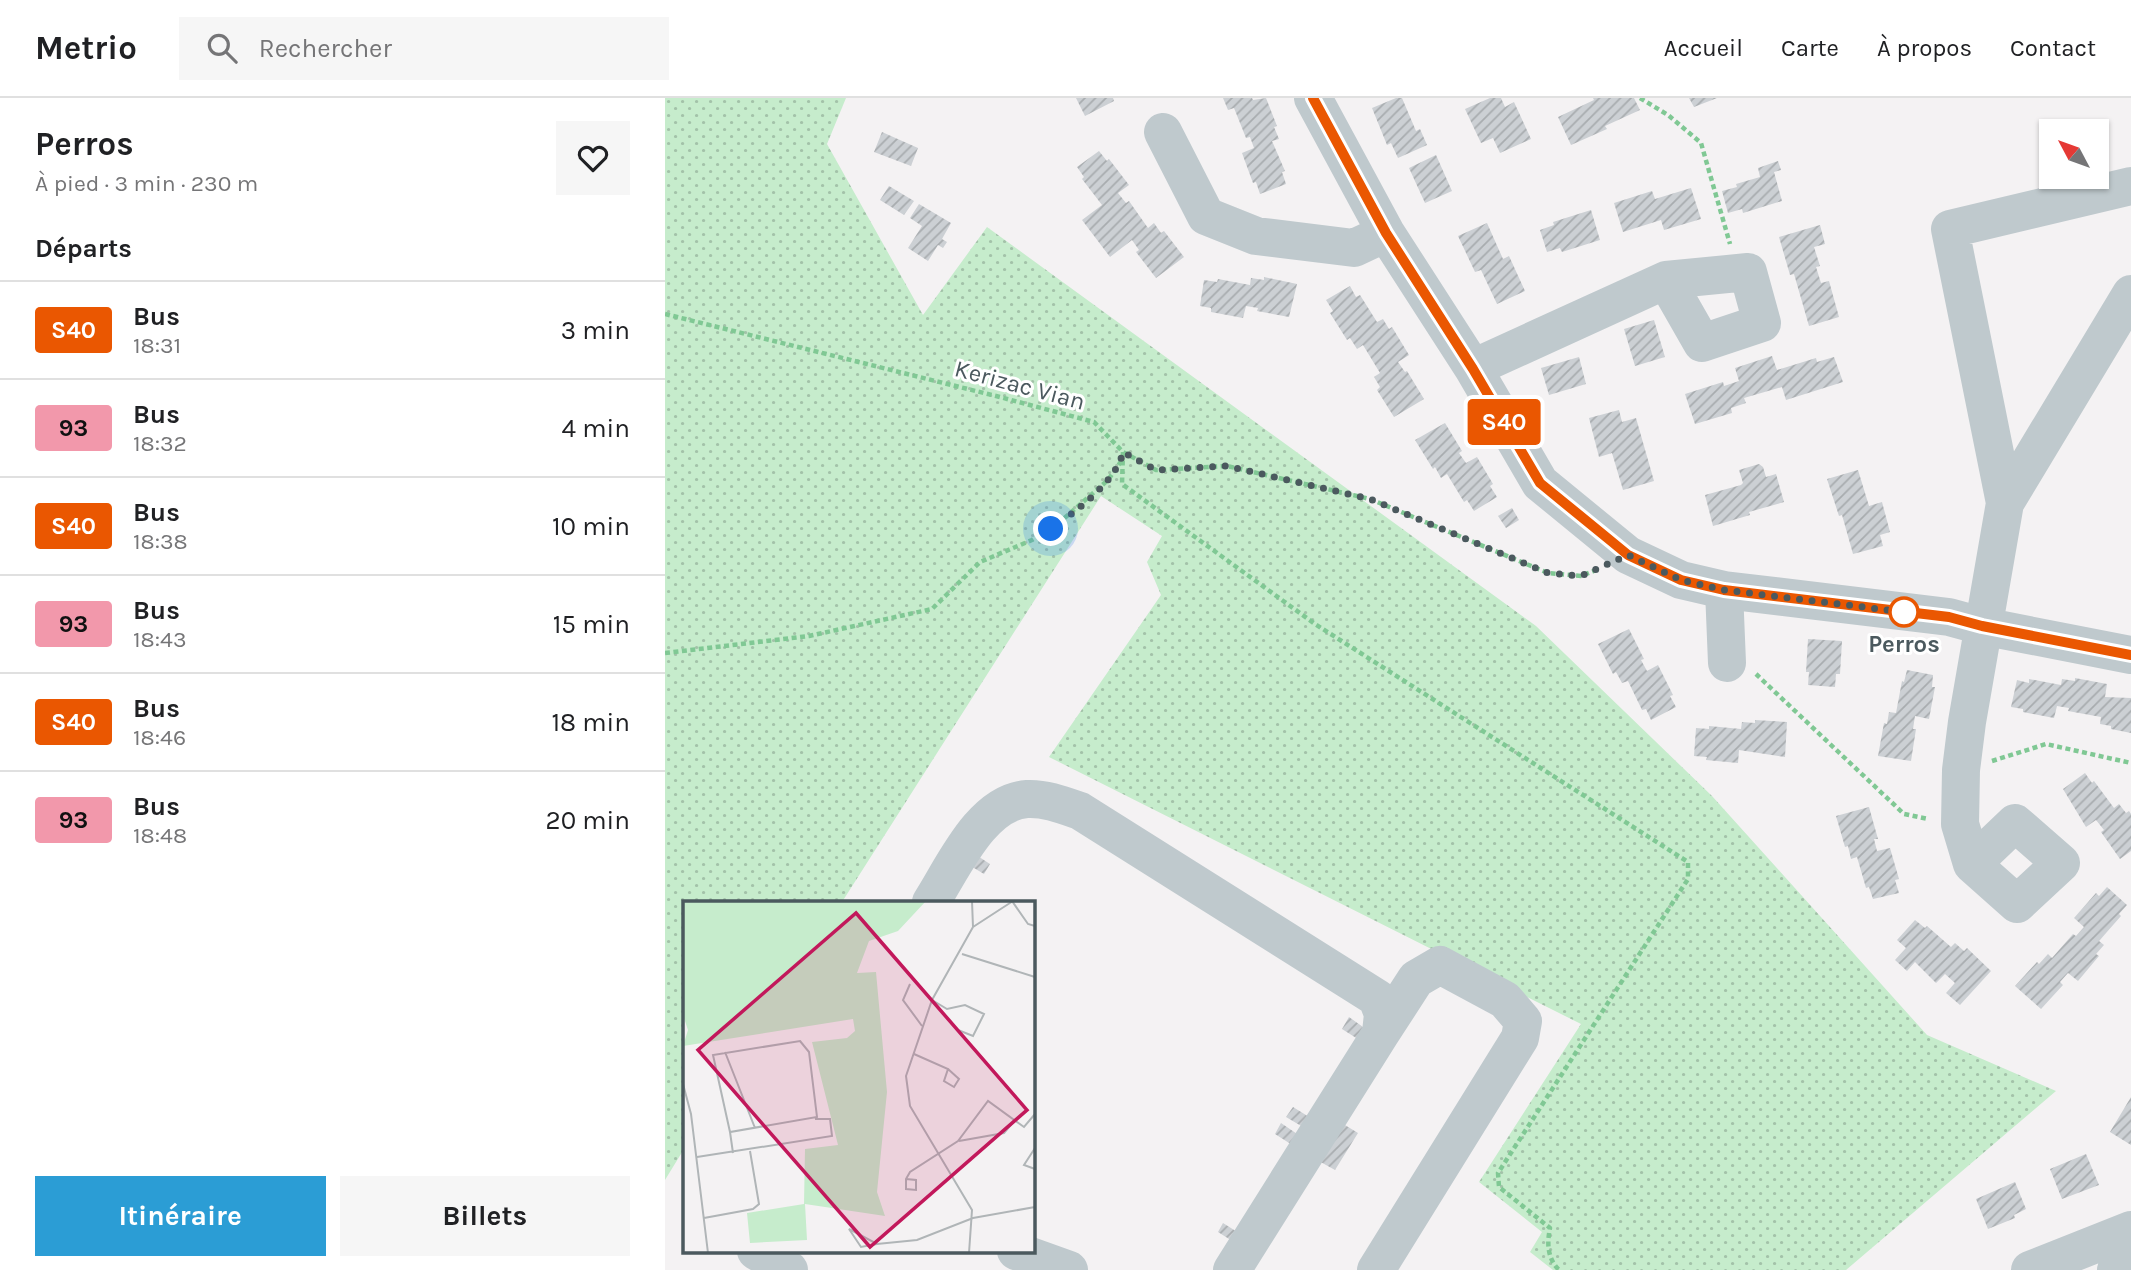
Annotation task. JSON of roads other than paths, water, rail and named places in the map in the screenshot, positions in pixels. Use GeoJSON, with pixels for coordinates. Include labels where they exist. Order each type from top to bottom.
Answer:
{"type":"FeatureCollection","features":[{"type":"Feature","properties":{"kind":"street"},"geometry":{"type":"LineString","coordinates":[[1313,98],[1386,233],[1473,369],[1540,483],[1628,555],[1681,580],[1724,590],[1949,617],[2131,655]]}},
{"type":"Feature","properties":{"kind":"street"},"geometry":{"type":"LineString","coordinates":[[1163,132],[1206,216],[1256,236],[1354,248],[1386,233]]}},
{"type":"Feature","properties":{"kind":"street"},"geometry":{"type":"LineString","coordinates":[[2005,503],[1950,229],[2129,196]]}},
{"type":"Feature","properties":{"kind":"street"},"geometry":{"type":"LineString","coordinates":[[1473,369],[1666,280],[1748,272],[1762,323],[1702,343],[1666,280]]}},
{"type":"Feature","properties":{"kind":"street"},"geometry":{"type":"LineString","coordinates":[[1972,863],[1960,824],[1961,770],[1982,626],[2005,503],[2131,294]]}},
{"type":"Feature","properties":{"kind":"street"},"geometry":{"type":"LineString","coordinates":[[1724,590],[1727,663]]}},
{"type":"Feature","properties":{"kind":"street"},"geometry":{"type":"LineString","coordinates":[[932,901],[981,824],[1003,806],[1026,799],[1052,801],[1080,811],[1377,998],[1383,1014],[1381,1033]]}},
{"type":"Feature","properties":{"kind":"street"},"geometry":{"type":"LineString","coordinates":[[1232,1270],[1416,978],[1440,965],[1505,1000],[1523,1020],[1520,1038],[1376,1270]]}},
{"type":"Feature","properties":{"kind":"street"},"geometry":{"type":"LineString","coordinates":[[2030,1270],[2131,1230]]}},
{"type":"Feature","properties":{"kind":"street"},"geometry":{"type":"LineString","coordinates":[[2116,1270],[2131,1246]]}},
{"type":"Feature","properties":{"kind":"street"},"geometry":{"type":"LineString","coordinates":[[758,1252],[789,1270]]}},
{"type":"Feature","properties":{"kind":"street"},"geometry":{"type":"LineString","coordinates":[[1019,1252],[1069,1270]]}},
{"type":"Feature","properties":{"kind":"place","name":"Perros"},"geometry":{"type":"Point","coordinates":[1904,612]}}]}
